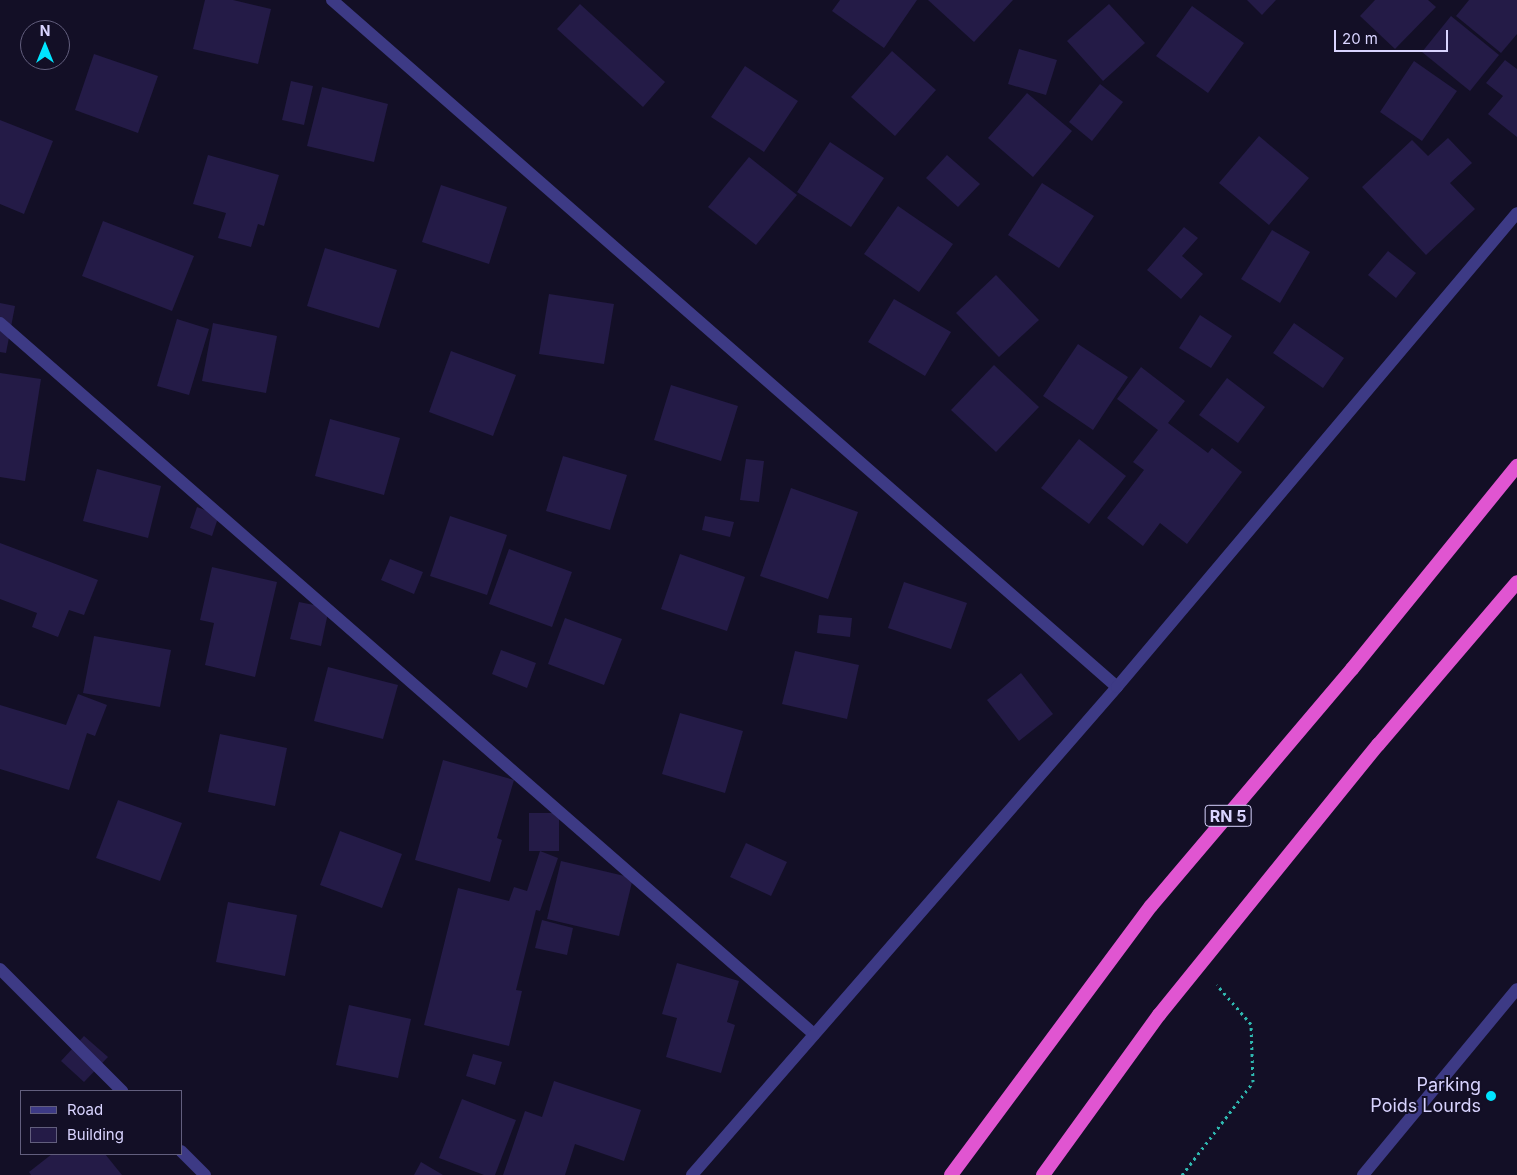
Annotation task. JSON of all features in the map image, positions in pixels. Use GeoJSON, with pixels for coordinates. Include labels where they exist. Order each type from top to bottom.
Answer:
{"type":"FeatureCollection","features":[{"type":"Feature","properties":{"kind":"highway","name":"RN 5"},"geometry":{"type":"LineString","coordinates":[[951,1175],[1151,906],[1352,669],[1517,466]]}},
{"type":"Feature","properties":{"kind":"highway"},"geometry":{"type":"LineString","coordinates":[[1043,1175],[1199,965],[1378,745],[1517,582]]}},
{"type":"Feature","properties":{"kind":"street"},"geometry":{"type":"LineString","coordinates":[[332,0],[1117,687]]}},
{"type":"Feature","properties":{"kind":"street"},"geometry":{"type":"LineString","coordinates":[[692,1175],[1117,687],[1517,213]]}},
{"type":"Feature","properties":{"kind":"street"},"geometry":{"type":"LineString","coordinates":[[0,323],[814,1034]]}},
{"type":"Feature","properties":{"kind":"street"},"geometry":{"type":"LineString","coordinates":[[0,968],[121,1090]]}},
{"type":"Feature","properties":{"kind":"street"},"geometry":{"type":"LineString","coordinates":[[1363,1175],[1517,989]]}},
{"type":"Feature","properties":{"kind":"street"},"geometry":{"type":"LineString","coordinates":[[182,1152],[205,1175]]}},
{"type":"Feature","properties":{"kind":"path"},"geometry":{"type":"LineString","coordinates":[[1182,1175],[1253,1082],[1251,1024],[1199,965]]}},
{"type":"Feature","properties":{"kind":"building"},"geometry":{"type":"Polygon","coordinates":[[[205,0],[233,0],[271,9],[258,64],[193,49],[205,0]]]}},
{"type":"Feature","properties":{"kind":"building"},"geometry":{"type":"Polygon","coordinates":[[[840,0],[917,0],[884,48],[832,11],[840,0]]]}},
{"type":"Feature","properties":{"kind":"building"},"geometry":{"type":"Polygon","coordinates":[[[928,0],[1013,0],[974,42],[928,0]]]}},
{"type":"Feature","properties":{"kind":"building"},"geometry":{"type":"Polygon","coordinates":[[[1247,0],[1276,0],[1262,15],[1247,0]]]}},
{"type":"Feature","properties":{"kind":"building"},"geometry":{"type":"Polygon","coordinates":[[[1375,0],[1428,0],[1436,7],[1395,49],[1360,16],[1375,0]]]}},
{"type":"Feature","properties":{"kind":"building"},"geometry":{"type":"Polygon","coordinates":[[[1469,0],[1517,0],[1517,34],[1501,53],[1456,16],[1469,0]]]}},
{"type":"Feature","properties":{"kind":"building"},"geometry":{"type":"Polygon","coordinates":[[[580,4],[665,82],[643,107],[557,29],[580,4]]]}},
{"type":"Feature","properties":{"kind":"building"},"geometry":{"type":"Polygon","coordinates":[[[1109,4],[1145,43],[1103,81],[1067,41],[1109,4]]]}},
{"type":"Feature","properties":{"kind":"building"},"geometry":{"type":"Polygon","coordinates":[[[1192,6],[1244,43],[1208,93],[1156,56],[1192,6]]]}},
{"type":"Feature","properties":{"kind":"building"},"geometry":{"type":"Polygon","coordinates":[[[1451,16],[1499,55],[1470,91],[1422,52],[1451,16]]]}},
{"type":"Feature","properties":{"kind":"building"},"geometry":{"type":"Polygon","coordinates":[[[1019,49],[1057,60],[1046,95],[1008,84],[1019,49]]]}},
{"type":"Feature","properties":{"kind":"building"},"geometry":{"type":"Polygon","coordinates":[[[892,51],[936,90],[895,136],[851,97],[892,51]]]}},
{"type":"Feature","properties":{"kind":"building"},"geometry":{"type":"Polygon","coordinates":[[[94,54],[158,76],[138,133],[75,110],[94,54]]]}},
{"type":"Feature","properties":{"kind":"building"},"geometry":{"type":"Polygon","coordinates":[[[1505,60],[1517,69],[1517,137],[1488,114],[1503,96],[1486,83],[1505,60]]]}},
{"type":"Feature","properties":{"kind":"building"},"geometry":{"type":"Polygon","coordinates":[[[1414,61],[1457,91],[1422,141],[1380,112],[1414,61]]]}},
{"type":"Feature","properties":{"kind":"building"},"geometry":{"type":"Polygon","coordinates":[[[745,66],[798,101],[764,152],[711,117],[745,66]]]}},
{"type":"Feature","properties":{"kind":"building"},"geometry":{"type":"Polygon","coordinates":[[[291,81],[313,86],[304,125],[282,120],[291,81]]]}},
{"type":"Feature","properties":{"kind":"building"},"geometry":{"type":"Polygon","coordinates":[[[1100,84],[1123,102],[1092,141],[1069,122],[1100,84]]]}},
{"type":"Feature","properties":{"kind":"building"},"geometry":{"type":"Polygon","coordinates":[[[322,87],[388,104],[374,162],[307,146],[322,87]]]}},
{"type":"Feature","properties":{"kind":"building"},"geometry":{"type":"Polygon","coordinates":[[[1027,93],[1072,131],[1033,177],[988,138],[1027,93]]]}},
{"type":"Feature","properties":{"kind":"building"},"geometry":{"type":"Polygon","coordinates":[[[0,120],[53,141],[24,214],[0,204],[0,120]]]}},
{"type":"Feature","properties":{"kind":"building"},"geometry":{"type":"Polygon","coordinates":[[[1259,136],[1309,178],[1269,225],[1219,183],[1259,136]]]}},
{"type":"Feature","properties":{"kind":"building"},"geometry":{"type":"Polygon","coordinates":[[[1448,138],[1472,163],[1450,183],[1475,209],[1426,255],[1362,187],[1412,140],[1428,156],[1448,138]]]}},
{"type":"Feature","properties":{"kind":"building"},"geometry":{"type":"Polygon","coordinates":[[[830,142],[884,178],[851,227],[797,192],[830,142]]]}},
{"type":"Feature","properties":{"kind":"building"},"geometry":{"type":"Polygon","coordinates":[[[208,155],[279,175],[264,226],[258,224],[251,247],[218,238],[226,213],[193,204],[208,155]]]}},
{"type":"Feature","properties":{"kind":"building"},"geometry":{"type":"Polygon","coordinates":[[[947,155],[980,184],[958,207],[926,178],[947,155]]]}},
{"type":"Feature","properties":{"kind":"building"},"geometry":{"type":"Polygon","coordinates":[[[749,157],[797,195],[756,245],[708,207],[749,157]]]}},
{"type":"Feature","properties":{"kind":"building"},"geometry":{"type":"Polygon","coordinates":[[[1042,183],[1094,216],[1059,268],[1008,235],[1042,183]]]}},
{"type":"Feature","properties":{"kind":"building"},"geometry":{"type":"Polygon","coordinates":[[[441,185],[507,207],[489,264],[422,242],[441,185]]]}},
{"type":"Feature","properties":{"kind":"building"},"geometry":{"type":"Polygon","coordinates":[[[898,206],[953,244],[919,292],[864,254],[898,206]]]}},
{"type":"Feature","properties":{"kind":"building"},"geometry":{"type":"Polygon","coordinates":[[[103,221],[194,256],[172,311],[82,276],[103,221]]]}},
{"type":"Feature","properties":{"kind":"building"},"geometry":{"type":"Polygon","coordinates":[[[1184,227],[1198,238],[1182,256],[1203,274],[1181,299],[1147,270],[1184,227]]]}},
{"type":"Feature","properties":{"kind":"building"},"geometry":{"type":"Polygon","coordinates":[[[1272,230],[1310,252],[1280,303],[1241,279],[1272,230]]]}},
{"type":"Feature","properties":{"kind":"building"},"geometry":{"type":"Polygon","coordinates":[[[325,248],[397,270],[379,328],[307,306],[325,248]]]}},
{"type":"Feature","properties":{"kind":"building"},"geometry":{"type":"Polygon","coordinates":[[[1388,251],[1416,273],[1396,298],[1368,275],[1388,251]]]}},
{"type":"Feature","properties":{"kind":"building"},"geometry":{"type":"Polygon","coordinates":[[[996,275],[1039,320],[999,357],[956,313],[996,275]]]}},
{"type":"Feature","properties":{"kind":"building"},"geometry":{"type":"Polygon","coordinates":[[[549,294],[614,304],[604,364],[539,354],[549,294]]]}},
{"type":"Feature","properties":{"kind":"building"},"geometry":{"type":"Polygon","coordinates":[[[894,299],[951,332],[925,376],[868,342],[894,299]]]}},
{"type":"Feature","properties":{"kind":"building"},"geometry":{"type":"Polygon","coordinates":[[[0,303],[15,306],[6,353],[0,352],[0,303]]]}},
{"type":"Feature","properties":{"kind":"building"},"geometry":{"type":"Polygon","coordinates":[[[1200,315],[1232,336],[1211,368],[1179,348],[1200,315]]]}},
{"type":"Feature","properties":{"kind":"building"},"geometry":{"type":"Polygon","coordinates":[[[177,319],[209,329],[189,395],[157,386],[177,319]]]}},
{"type":"Feature","properties":{"kind":"building"},"geometry":{"type":"Polygon","coordinates":[[[213,323],[277,336],[266,393],[202,381],[213,323]]]}},
{"type":"Feature","properties":{"kind":"building"},"geometry":{"type":"Polygon","coordinates":[[[1294,323],[1344,358],[1323,388],[1273,353],[1294,323]]]}},
{"type":"Feature","properties":{"kind":"building"},"geometry":{"type":"Polygon","coordinates":[[[1078,344],[1128,377],[1093,430],[1043,396],[1078,344]]]}},
{"type":"Feature","properties":{"kind":"building"},"geometry":{"type":"Polygon","coordinates":[[[451,351],[516,375],[493,436],[429,412],[451,351]]]}},
{"type":"Feature","properties":{"kind":"building"},"geometry":{"type":"Polygon","coordinates":[[[994,365],[1039,407],[996,452],[951,410],[994,365]]]}},
{"type":"Feature","properties":{"kind":"building"},"geometry":{"type":"Polygon","coordinates":[[[1141,367],[1185,401],[1168,423],[1208,453],[1212,448],[1242,472],[1187,544],[1160,523],[1143,546],[1107,518],[1144,470],[1133,462],[1158,430],[1117,399],[1141,367]]]}},
{"type":"Feature","properties":{"kind":"building"},"geometry":{"type":"Polygon","coordinates":[[[0,373],[41,379],[25,481],[0,477],[0,373]]]}},
{"type":"Feature","properties":{"kind":"building"},"geometry":{"type":"Polygon","coordinates":[[[1227,378],[1265,407],[1238,443],[1199,415],[1227,378]]]}},
{"type":"Feature","properties":{"kind":"building"},"geometry":{"type":"Polygon","coordinates":[[[671,385],[738,406],[721,461],[654,440],[671,385]]]}},
{"type":"Feature","properties":{"kind":"building"},"geometry":{"type":"Polygon","coordinates":[[[330,419],[400,438],[384,495],[315,476],[330,419]]]}},
{"type":"Feature","properties":{"kind":"building"},"geometry":{"type":"Polygon","coordinates":[[[1079,439],[1126,476],[1089,524],[1041,488],[1079,439]]]}},
{"type":"Feature","properties":{"kind":"building"},"geometry":{"type":"Polygon","coordinates":[[[563,456],[627,475],[610,530],[546,511],[563,456]]]}},
{"type":"Feature","properties":{"kind":"building"},"geometry":{"type":"Polygon","coordinates":[[[746,459],[764,461],[759,502],[740,500],[746,459]]]}},
{"type":"Feature","properties":{"kind":"building"},"geometry":{"type":"Polygon","coordinates":[[[97,469],[161,486],[148,538],[83,521],[97,469]]]}},
{"type":"Feature","properties":{"kind":"building"},"geometry":{"type":"Polygon","coordinates":[[[791,488],[858,512],[828,599],[760,576],[791,488]]]}},
{"type":"Feature","properties":{"kind":"building"},"geometry":{"type":"Polygon","coordinates":[[[197,507],[219,515],[212,536],[190,528],[197,507]]]}},
{"type":"Feature","properties":{"kind":"building"},"geometry":{"type":"Polygon","coordinates":[[[450,516],[507,535],[487,595],[430,576],[450,516]]]}},
{"type":"Feature","properties":{"kind":"building"},"geometry":{"type":"Polygon","coordinates":[[[705,516],[734,522],[730,537],[702,530],[705,516]]]}},
{"type":"Feature","properties":{"kind":"building"},"geometry":{"type":"Polygon","coordinates":[[[0,543],[98,580],[84,615],[69,610],[58,637],[32,627],[37,613],[0,599],[0,543]]]}},
{"type":"Feature","properties":{"kind":"building"},"geometry":{"type":"Polygon","coordinates":[[[509,549],[572,572],[552,627],[489,604],[509,549]]]}},
{"type":"Feature","properties":{"kind":"building"},"geometry":{"type":"Polygon","coordinates":[[[680,554],[745,577],[727,631],[661,609],[680,554]]]}},
{"type":"Feature","properties":{"kind":"building"},"geometry":{"type":"Polygon","coordinates":[[[390,559],[423,572],[414,594],[381,580],[390,559]]]}},
{"type":"Feature","properties":{"kind":"building"},"geometry":{"type":"Polygon","coordinates":[[[212,567],[277,582],[255,677],[205,665],[214,623],[200,620],[212,567]]]}},
{"type":"Feature","properties":{"kind":"building"},"geometry":{"type":"Polygon","coordinates":[[[904,582],[967,603],[951,649],[888,628],[904,582]]]}},
{"type":"Feature","properties":{"kind":"building"},"geometry":{"type":"Polygon","coordinates":[[[299,602],[329,608],[321,646],[290,639],[299,602]]]}},
{"type":"Feature","properties":{"kind":"building"},"geometry":{"type":"Polygon","coordinates":[[[819,615],[852,618],[850,637],[817,633],[819,615]]]}},
{"type":"Feature","properties":{"kind":"building"},"geometry":{"type":"Polygon","coordinates":[[[565,618],[622,639],[604,685],[548,664],[565,618]]]}},
{"type":"Feature","properties":{"kind":"building"},"geometry":{"type":"Polygon","coordinates":[[[94,636],[171,650],[160,707],[83,693],[94,636]]]}},
{"type":"Feature","properties":{"kind":"building"},"geometry":{"type":"Polygon","coordinates":[[[501,650],[536,663],[527,688],[492,674],[501,650]]]}},
{"type":"Feature","properties":{"kind":"building"},"geometry":{"type":"Polygon","coordinates":[[[795,651],[859,665],[847,719],[782,704],[795,651]]]}},
{"type":"Feature","properties":{"kind":"building"},"geometry":{"type":"Polygon","coordinates":[[[328,667],[398,685],[383,739],[314,721],[328,667]]]}},
{"type":"Feature","properties":{"kind":"building"},"geometry":{"type":"Polygon","coordinates":[[[1021,673],[1053,714],[1019,741],[987,700],[1021,673]]]}},
{"type":"Feature","properties":{"kind":"building"},"geometry":{"type":"Polygon","coordinates":[[[78,694],[107,705],[95,736],[87,733],[69,790],[0,769],[0,705],[66,725],[78,694]]]}},
{"type":"Feature","properties":{"kind":"building"},"geometry":{"type":"Polygon","coordinates":[[[680,713],[743,731],[725,793],[662,774],[680,713]]]}},
{"type":"Feature","properties":{"kind":"building"},"geometry":{"type":"Polygon","coordinates":[[[220,734],[287,748],[275,806],[208,792],[220,734]]]}},
{"type":"Feature","properties":{"kind":"building"},"geometry":{"type":"Polygon","coordinates":[[[443,760],[514,780],[497,838],[502,840],[490,882],[415,860],[443,760]]]}},
{"type":"Feature","properties":{"kind":"building"},"geometry":{"type":"Polygon","coordinates":[[[118,800],[182,823],[160,881],[96,858],[118,800]]]}},
{"type":"Feature","properties":{"kind":"building"},"geometry":{"type":"Polygon","coordinates":[[[529,813],[559,813],[559,851],[529,851],[529,813]]]}},
{"type":"Feature","properties":{"kind":"building"},"geometry":{"type":"Polygon","coordinates":[[[340,831],[402,854],[382,908],[320,885],[340,831]]]}},
{"type":"Feature","properties":{"kind":"building"},"geometry":{"type":"Polygon","coordinates":[[[746,843],[787,862],[771,896],[730,877],[746,843]]]}},
{"type":"Feature","properties":{"kind":"building"},"geometry":{"type":"Polygon","coordinates":[[[540,851],[558,858],[540,911],[536,910],[516,990],[522,991],[509,1046],[424,1025],[458,888],[509,901],[514,887],[527,891],[540,851]]]}},
{"type":"Feature","properties":{"kind":"building"},"geometry":{"type":"Polygon","coordinates":[[[561,861],[633,878],[619,936],[547,919],[561,861]]]}},
{"type":"Feature","properties":{"kind":"building"},"geometry":{"type":"Polygon","coordinates":[[[228,902],[297,915],[285,976],[216,962],[228,902]]]}},
{"type":"Feature","properties":{"kind":"building"},"geometry":{"type":"Polygon","coordinates":[[[542,920],[573,928],[567,955],[535,948],[542,920]]]}},
{"type":"Feature","properties":{"kind":"building"},"geometry":{"type":"Polygon","coordinates":[[[677,963],[739,981],[727,1022],[735,1025],[721,1073],[666,1057],[677,1018],[662,1014],[677,963]]]}},
{"type":"Feature","properties":{"kind":"building"},"geometry":{"type":"Polygon","coordinates":[[[349,1005],[411,1019],[398,1078],[336,1065],[349,1005]]]}},
{"type":"Feature","properties":{"kind":"building"},"geometry":{"type":"Polygon","coordinates":[[[84,1036],[108,1057],[84,1082],[61,1061],[84,1036]]]}},
{"type":"Feature","properties":{"kind":"building"},"geometry":{"type":"Polygon","coordinates":[[[473,1054],[502,1062],[495,1085],[466,1076],[473,1054]]]}},
{"type":"Feature","properties":{"kind":"building"},"geometry":{"type":"Polygon","coordinates":[[[554,1081],[641,1110],[624,1161],[575,1144],[565,1175],[503,1175],[525,1111],[542,1117],[554,1081]]]}},
{"type":"Feature","properties":{"kind":"building"},"geometry":{"type":"Polygon","coordinates":[[[462,1099],[516,1120],[495,1175],[484,1175],[439,1158],[462,1099]]]}},
{"type":"Feature","properties":{"kind":"building"},"geometry":{"type":"Polygon","coordinates":[[[51,1155],[106,1155],[122,1175],[31,1175],[29,1172],[51,1155]]]}},
{"type":"Feature","properties":{"kind":"building"},"geometry":{"type":"Polygon","coordinates":[[[421,1162],[443,1175],[414,1175],[421,1162]]]}},
{"type":"Feature","properties":{"kind":"place","name":"Parking Poids Lourds"},"geometry":{"type":"Point","coordinates":[1491,1096]}}]}
